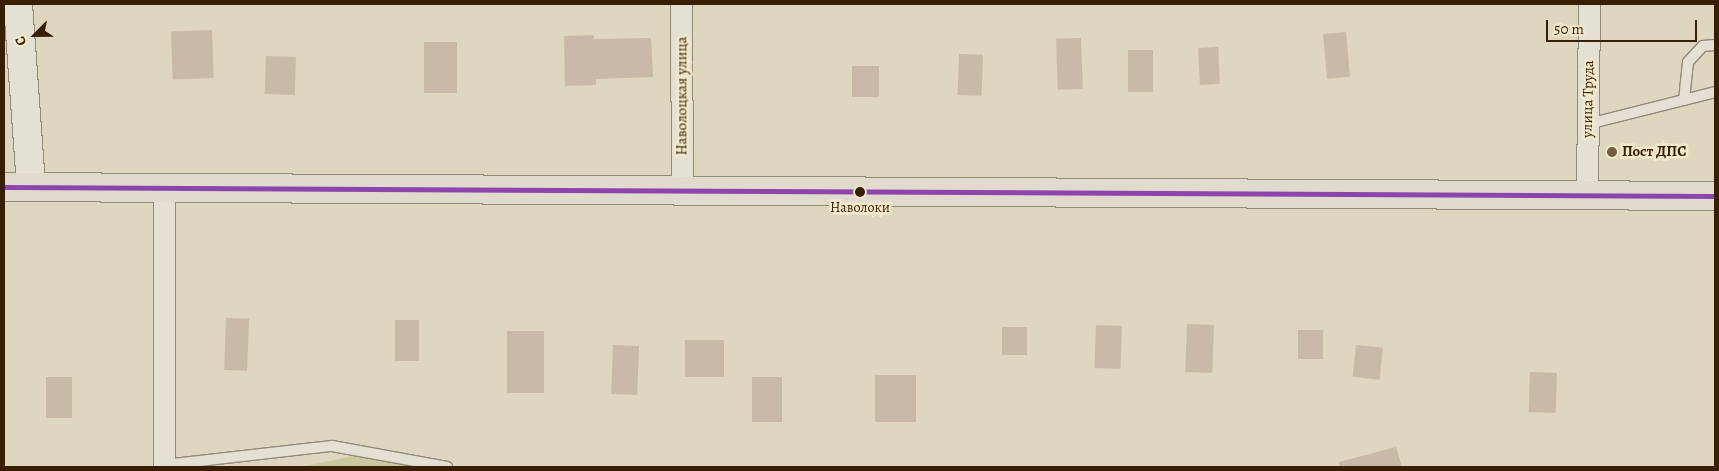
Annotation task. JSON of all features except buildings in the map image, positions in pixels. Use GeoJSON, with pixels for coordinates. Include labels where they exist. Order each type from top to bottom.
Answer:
{"type":"FeatureCollection","features":[{"type":"Feature","properties":{"kind":"main road"},"geometry":{"type":"LineString","coordinates":[[4,187],[682,188],[1715,196]]}},
{"type":"Feature","properties":{"kind":"street"},"geometry":{"type":"LineString","coordinates":[[18,4],[31,187]]}},
{"type":"Feature","properties":{"kind":"street","name":"Наволоцкая улица"},"geometry":{"type":"LineString","coordinates":[[681,4],[682,188]]}},
{"type":"Feature","properties":{"kind":"street","name":"улица Труда"},"geometry":{"type":"LineString","coordinates":[[1587,194],[1590,4]]}},
{"type":"Feature","properties":{"kind":"street"},"geometry":{"type":"LineString","coordinates":[[164,188],[164,466]]}},
{"type":"Feature","properties":{"kind":"lane"},"geometry":{"type":"LineString","coordinates":[[1684,100],[1688,62],[1703,46],[1715,45]]}},
{"type":"Feature","properties":{"kind":"lane"},"geometry":{"type":"LineString","coordinates":[[1588,124],[1715,92]]}},
{"type":"Feature","properties":{"kind":"lane"},"geometry":{"type":"LineString","coordinates":[[164,466],[332,446],[447,467]]}},
{"type":"Feature","properties":{"kind":"green space"},"geometry":{"type":"Polygon","coordinates":[[[358,455],[412,467],[301,467],[358,455]]]}},
{"type":"Feature","properties":{"kind":"transit line"},"geometry":{"type":"LineString","coordinates":[[4,187],[1715,196]]}},
{"type":"Feature","properties":{"kind":"place","name":"Пост ДПС"},"geometry":{"type":"Point","coordinates":[1612,152]}},
{"type":"Feature","properties":{"kind":"place","name":"Наволоки"},"geometry":{"type":"Point","coordinates":[860,192]}}]}
